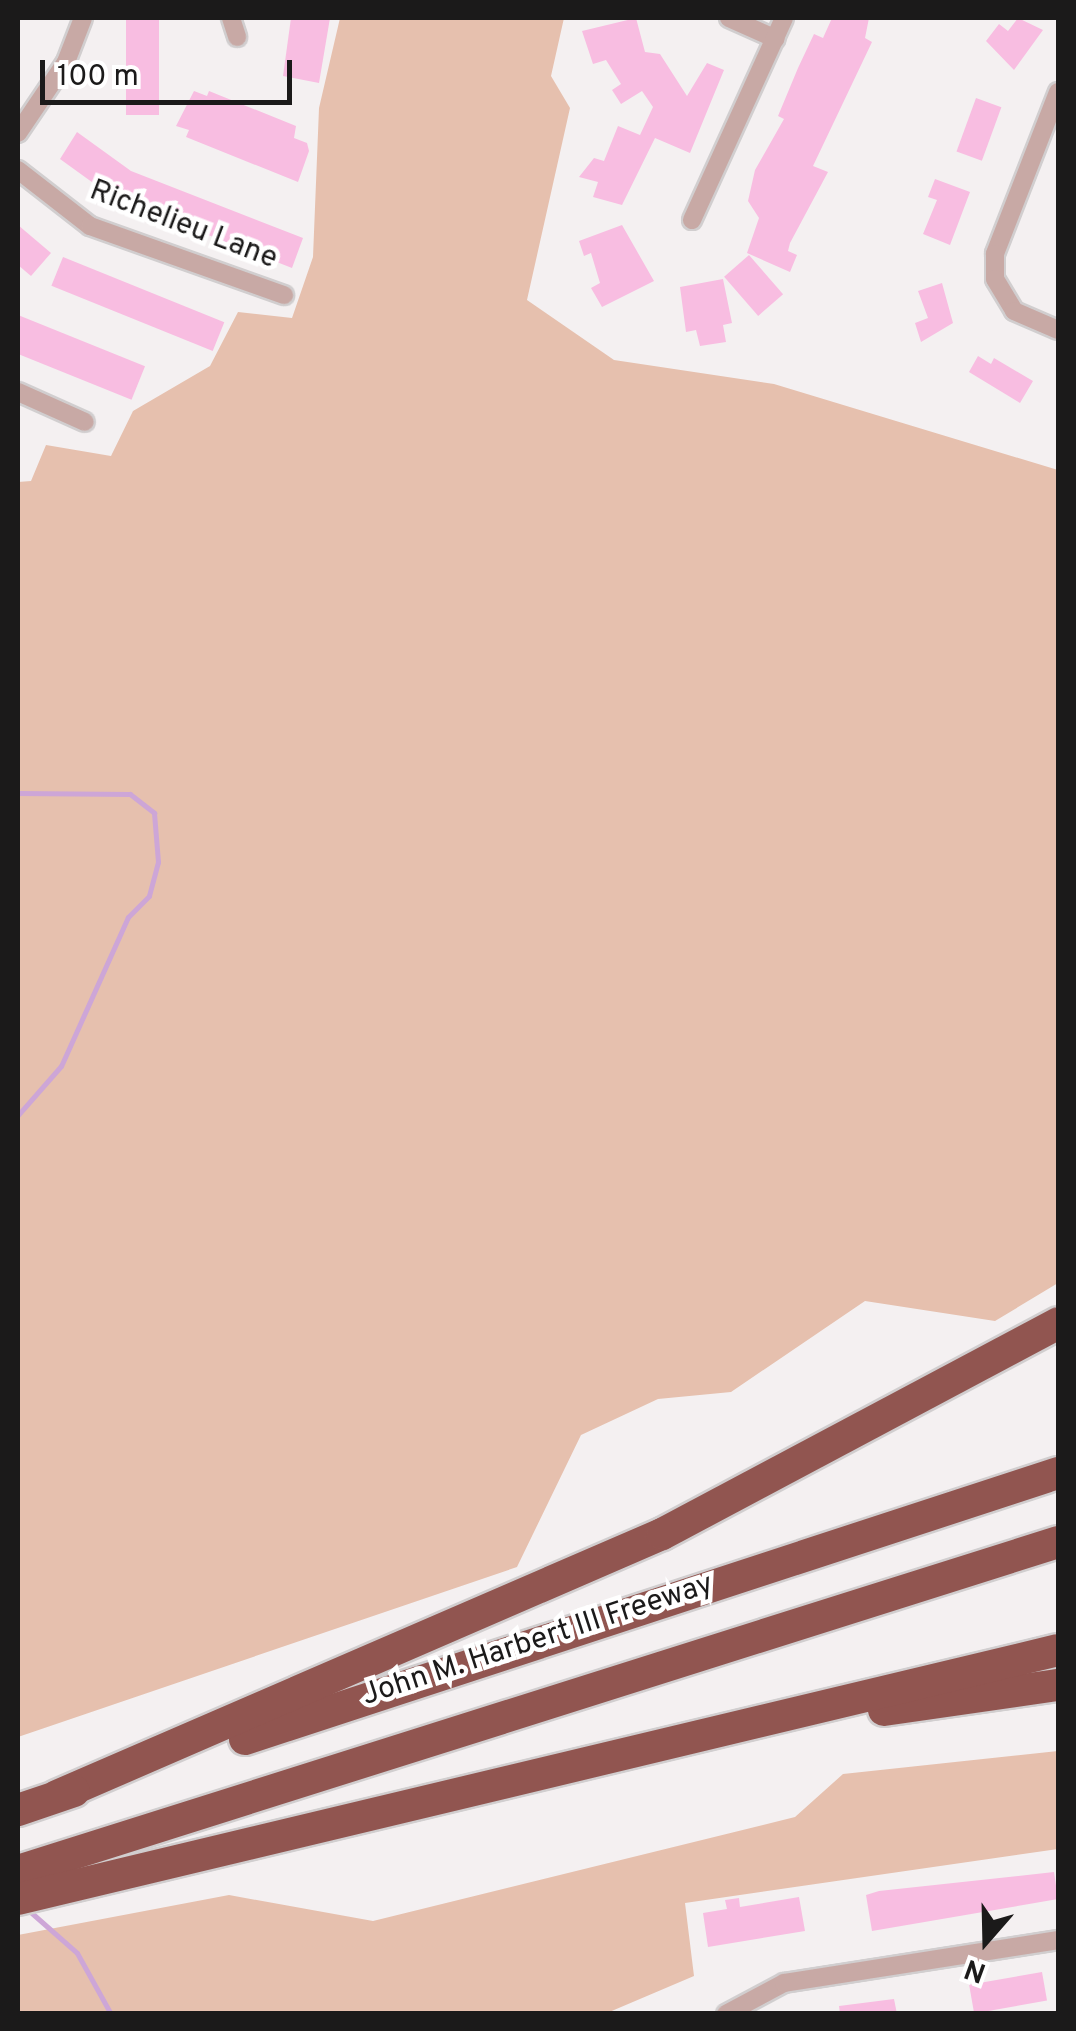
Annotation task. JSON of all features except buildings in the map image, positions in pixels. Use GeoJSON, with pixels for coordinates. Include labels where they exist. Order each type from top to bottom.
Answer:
{"type":"FeatureCollection","features":[{"type":"Feature","properties":{"kind":"highway"},"geometry":{"type":"LineString","coordinates":[[34,1805],[662,1534],[1058,1322]]}},
{"type":"Feature","properties":{"kind":"highway","name":"John M. Harbert III Freeway"},"geometry":{"type":"LineString","coordinates":[[34,1805],[1058,1473]]}},
{"type":"Feature","properties":{"kind":"highway","name":"John M. Harbert III Freeway"},"geometry":{"type":"LineString","coordinates":[[18,1870],[74,1869],[1058,1542]]}},
{"type":"Feature","properties":{"kind":"highway"},"geometry":{"type":"LineString","coordinates":[[18,1899],[74,1869],[574,1764],[1058,1650]]}},
{"type":"Feature","properties":{"kind":"highway"},"geometry":{"type":"LineString","coordinates":[[574,1764],[1058,1685]]}},
{"type":"Feature","properties":{"kind":"street"},"geometry":{"type":"LineString","coordinates":[[18,133],[66,62],[84,18]]}},
{"type":"Feature","properties":{"kind":"street"},"geometry":{"type":"LineString","coordinates":[[231,18],[237,37]]}},
{"type":"Feature","properties":{"kind":"street"},"geometry":{"type":"LineString","coordinates":[[729,18],[776,39]]}},
{"type":"Feature","properties":{"kind":"street"},"geometry":{"type":"LineString","coordinates":[[692,220],[784,18]]}},
{"type":"Feature","properties":{"kind":"street"},"geometry":{"type":"LineString","coordinates":[[1058,92],[996,254],[994,279],[1014,312],[1058,330]]}},
{"type":"Feature","properties":{"kind":"street","name":"Richelieu Lane"},"geometry":{"type":"LineString","coordinates":[[18,170],[90,226],[284,295]]}},
{"type":"Feature","properties":{"kind":"street"},"geometry":{"type":"LineString","coordinates":[[18,392],[85,422]]}},
{"type":"Feature","properties":{"kind":"street"},"geometry":{"type":"LineString","coordinates":[[735,2011],[784,1984],[1058,1940]]}},
{"type":"Feature","properties":{"kind":"shaded area"},"geometry":{"type":"Polygon","coordinates":[[[340,18],[564,18],[551,76],[570,108],[527,300],[614,360],[774,384],[1058,470],[1058,1283],[995,1321],[865,1301],[731,1392],[658,1399],[581,1435],[517,1567],[18,1737],[18,482],[31,481],[46,445],[111,456],[133,411],[210,366],[238,312],[292,318],[313,257],[319,108],[340,18]]]}},
{"type":"Feature","properties":{"kind":"shaded area"},"geometry":{"type":"Polygon","coordinates":[[[1058,1751],[1058,1849],[685,1903],[694,1976],[607,2013],[18,2013],[18,1935],[229,1895],[373,1921],[795,1817],[843,1774],[1058,1751]]]}},
{"type":"Feature","properties":{"kind":"waterway"},"geometry":{"type":"LineString","coordinates":[[18,793],[130,794],[154,813],[158,862],[149,896],[128,917],[61,1066],[18,1115]]}},
{"type":"Feature","properties":{"kind":"waterway"},"geometry":{"type":"LineString","coordinates":[[26,1908],[77,1953],[111,2014]]}}]}
